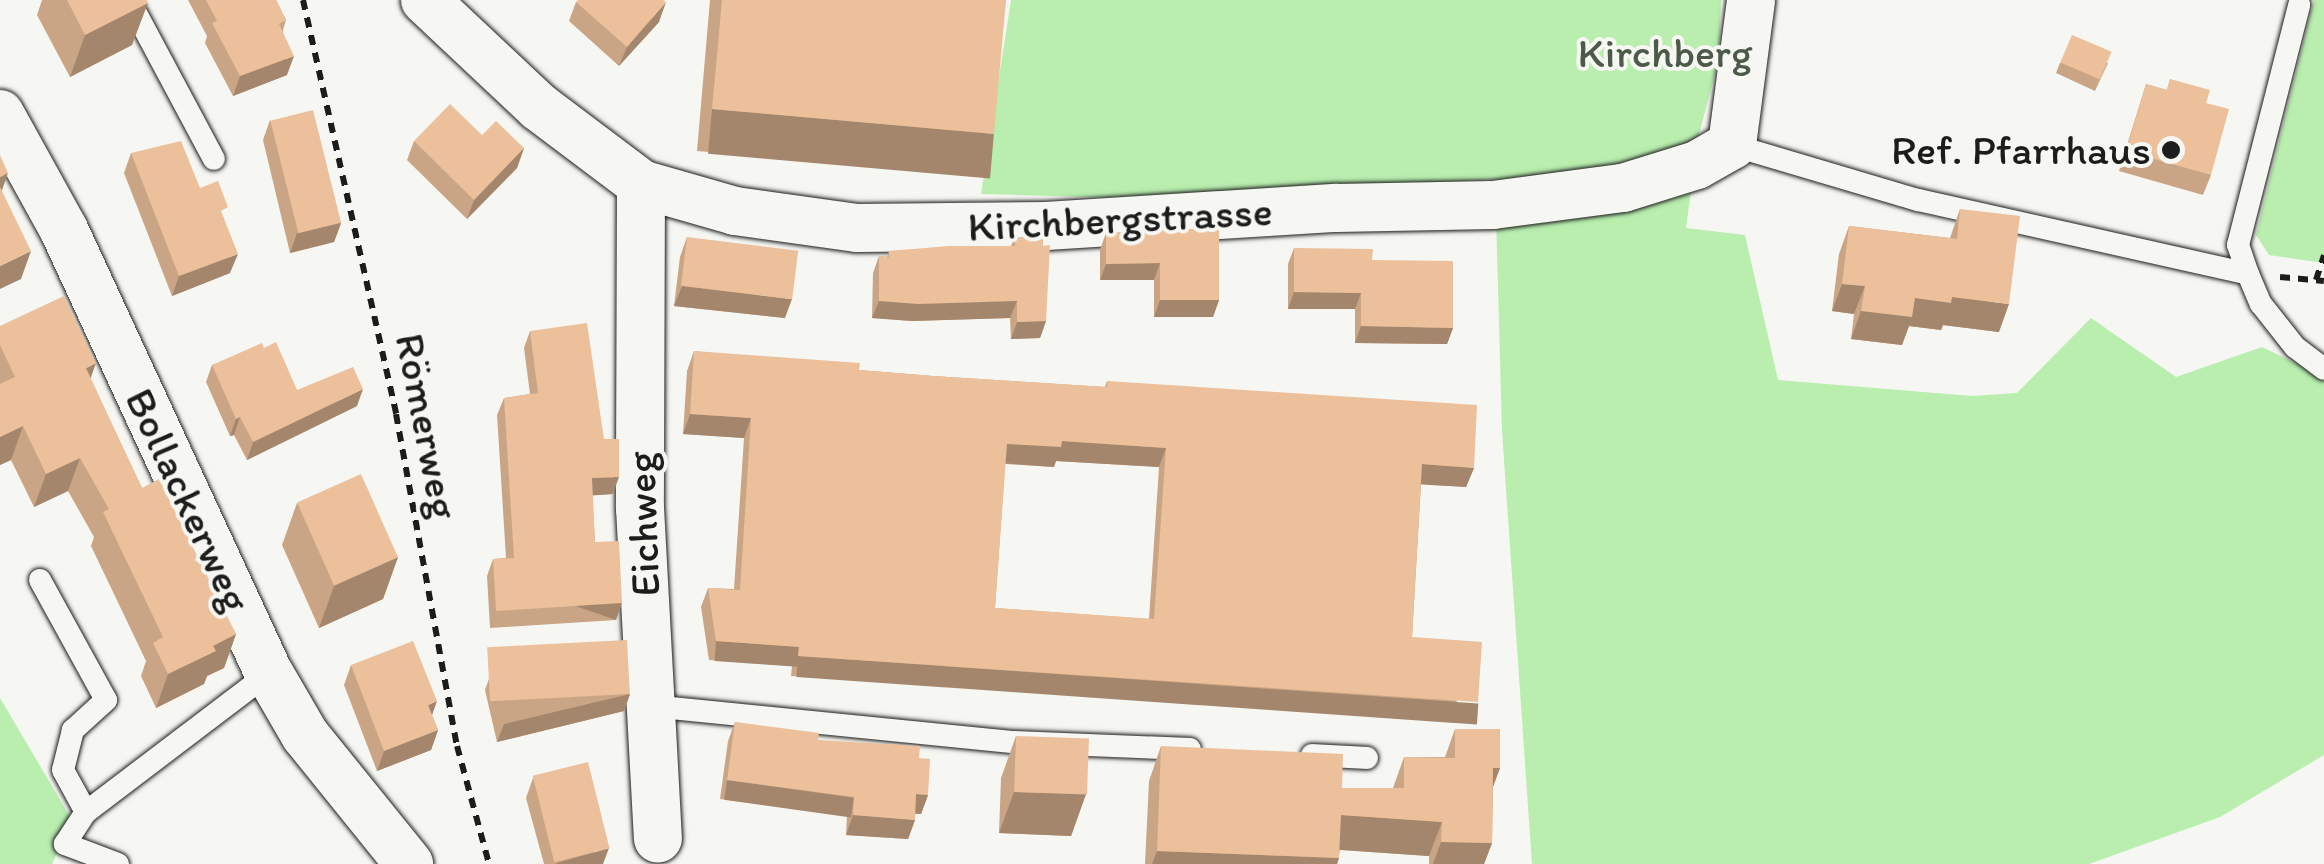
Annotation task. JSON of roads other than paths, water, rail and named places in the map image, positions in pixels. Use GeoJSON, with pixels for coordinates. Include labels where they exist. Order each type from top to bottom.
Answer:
{"type":"FeatureCollection","features":[{"type":"Feature","properties":{"kind":"street","name":"Kirchbergstrasse"},"geometry":{"type":"LineString","coordinates":[[425,0],[539,107],[641,184],[735,211],[857,228],[1046,226],[1336,208],[1492,204],[1623,188],[1697,165],[1732,146]]}},
{"type":"Feature","properties":{"kind":"street"},"geometry":{"type":"LineString","coordinates":[[1732,146],[1751,0]]}},
{"type":"Feature","properties":{"kind":"street","name":"Bollackerweg"},"geometry":{"type":"LineString","coordinates":[[0,114],[64,230],[269,673],[304,734],[408,864]]}},
{"type":"Feature","properties":{"kind":"street","name":"Eichweg"},"geometry":{"type":"LineString","coordinates":[[641,184],[640,508],[657,852]]}},
{"type":"Feature","properties":{"kind":"lane"},"geometry":{"type":"LineString","coordinates":[[129,0],[214,159]]}},
{"type":"Feature","properties":{"kind":"lane"},"geometry":{"type":"LineString","coordinates":[[2299,5],[2238,245],[2261,304],[2294,347],[2324,369]]}},
{"type":"Feature","properties":{"kind":"lane"},"geometry":{"type":"LineString","coordinates":[[1732,146],[1918,200],[2248,274]]}},
{"type":"Feature","properties":{"kind":"lane"},"geometry":{"type":"LineString","coordinates":[[40,580],[106,700],[74,730],[64,770],[86,812]]}},
{"type":"Feature","properties":{"kind":"lane"},"geometry":{"type":"LineString","coordinates":[[118,864],[65,844],[86,812],[269,673]]}},
{"type":"Feature","properties":{"kind":"lane"},"geometry":{"type":"LineString","coordinates":[[651,706],[1014,742],[1206,750]]}},
{"type":"Feature","properties":{"kind":"lane"},"geometry":{"type":"LineString","coordinates":[[1280,753],[1367,758]]}},
{"type":"Feature","properties":{"kind":"place","name":"Ref. Pfarrhaus"},"geometry":{"type":"Point","coordinates":[2171,150]}},
{"type":"Feature","properties":{"kind":"park label","name":"Kirchberg"},"geometry":{"type":"Point","coordinates":[1665,53]}}]}
